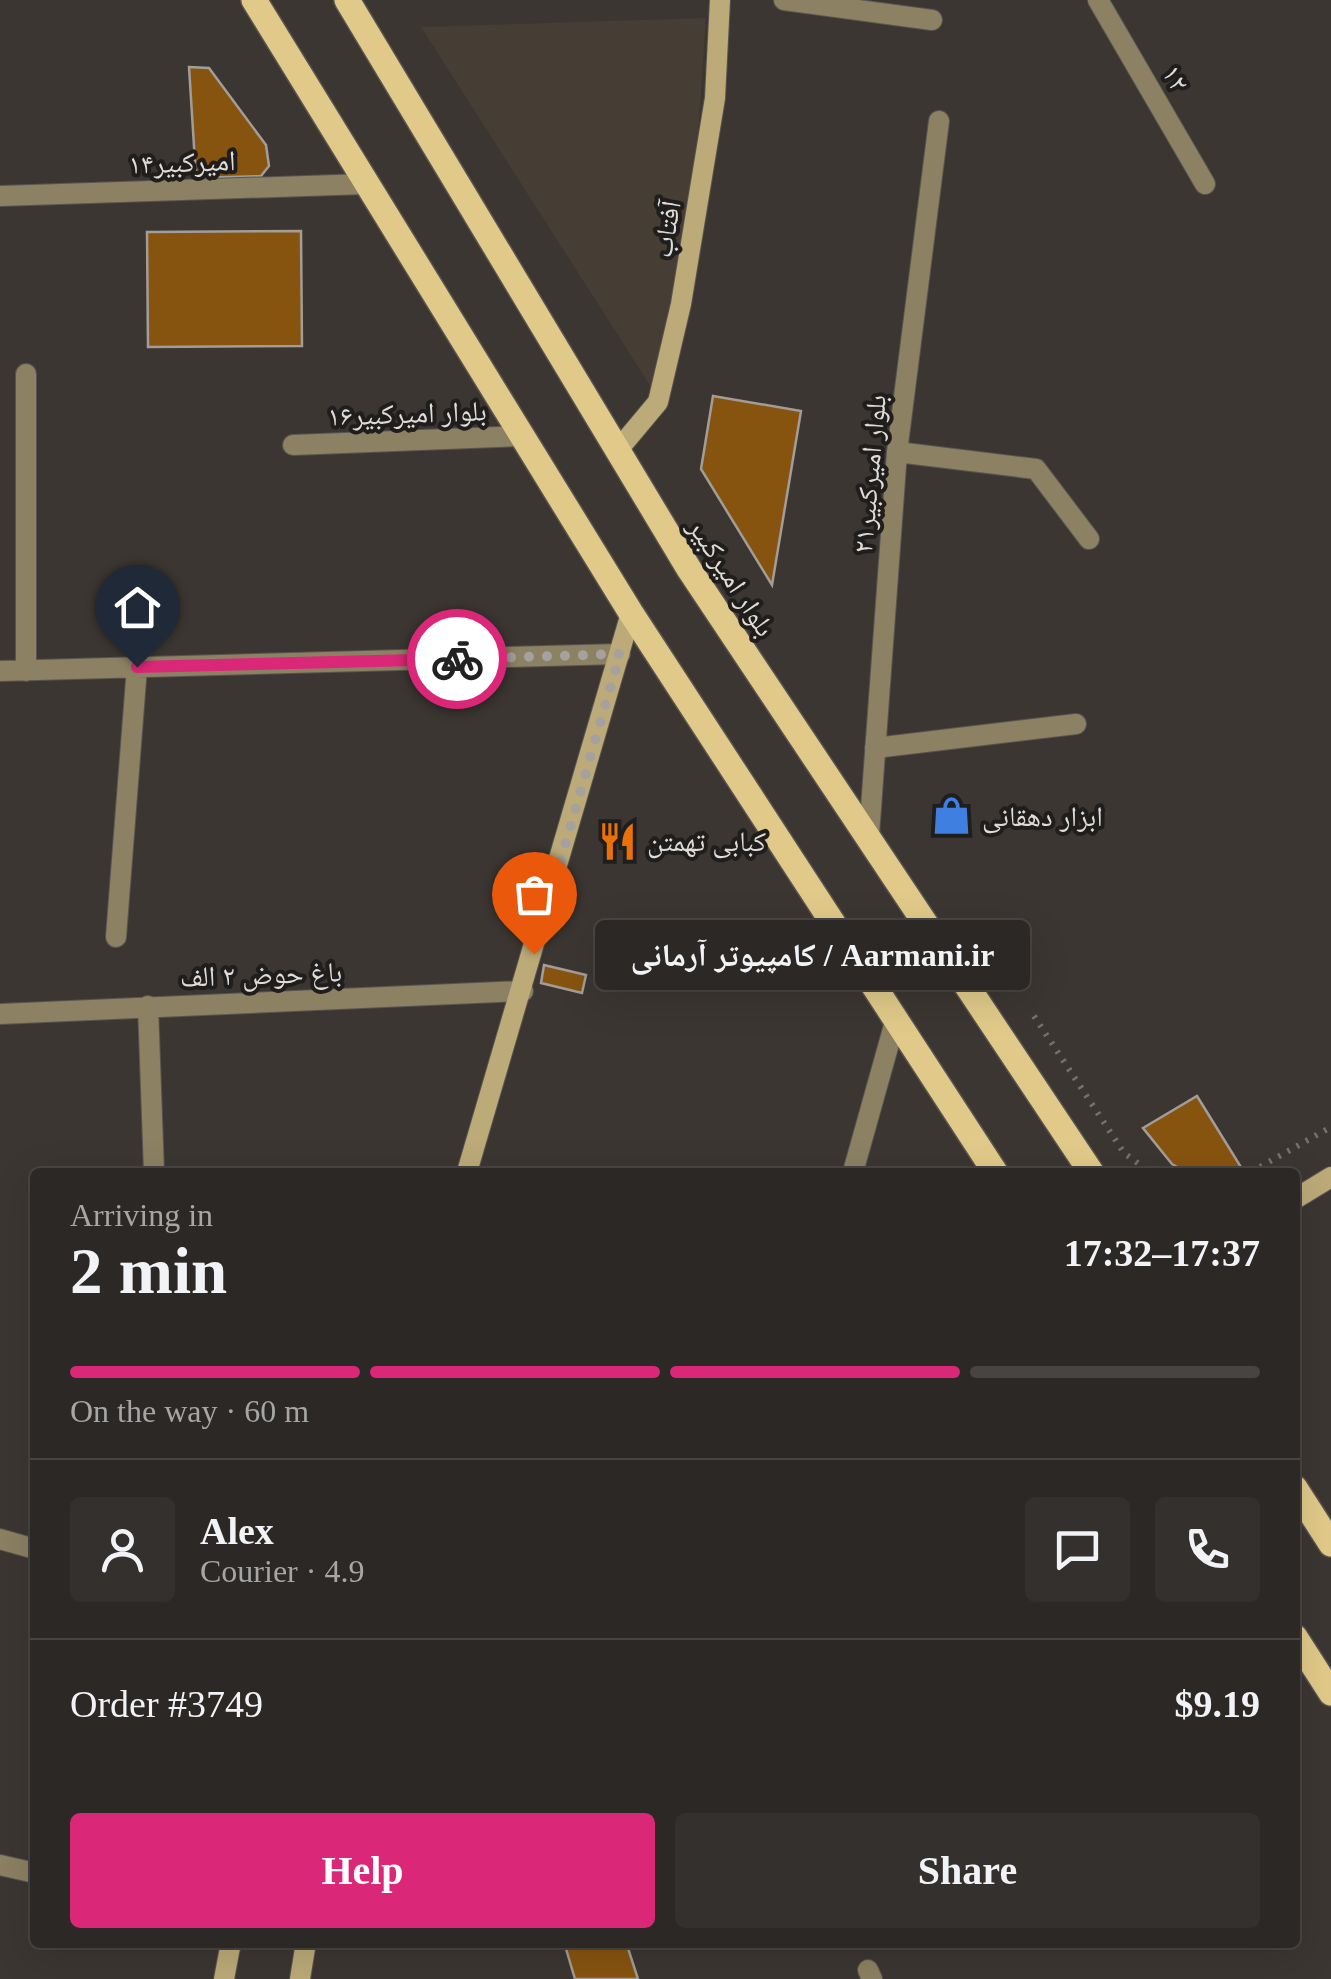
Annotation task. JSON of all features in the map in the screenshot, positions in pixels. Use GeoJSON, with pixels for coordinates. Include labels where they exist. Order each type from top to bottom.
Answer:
{"type":"FeatureCollection","features":[{"type":"Feature","properties":{"kind":"main road"},"geometry":{"type":"LineString","coordinates":[[254,0],[631,613],[992,1168]]}},
{"type":"Feature","properties":{"kind":"main road","name":"بلوار امیرکبیر"},"geometry":{"type":"LineString","coordinates":[[347,0],[689,569],[1088,1168]]}},
{"type":"Feature","properties":{"kind":"main road","name":"آفتاب"},"geometry":{"type":"LineString","coordinates":[[617,451],[658,402],[681,304],[716,98],[720,0]]}},
{"type":"Feature","properties":{"kind":"main road"},"geometry":{"type":"LineString","coordinates":[[468,1168],[524,991],[631,613]]}},
{"type":"Feature","properties":{"kind":"main road"},"geometry":{"type":"LineString","coordinates":[[1300,1195],[1331,1178]]}},
{"type":"Feature","properties":{"kind":"main road"},"geometry":{"type":"LineString","coordinates":[[1300,1496],[1331,1544]]}},
{"type":"Feature","properties":{"kind":"main road"},"geometry":{"type":"LineString","coordinates":[[1300,1645],[1331,1693]]}},
{"type":"Feature","properties":{"kind":"main road"},"geometry":{"type":"LineString","coordinates":[[224,1979],[230,1948]]}},
{"type":"Feature","properties":{"kind":"main road"},"geometry":{"type":"LineString","coordinates":[[300,1979],[305,1948]]}},
{"type":"Feature","properties":{"kind":"street"},"geometry":{"type":"LineString","coordinates":[[784,0],[932,20]]}},
{"type":"Feature","properties":{"kind":"street","name":"۱۲"},"geometry":{"type":"LineString","coordinates":[[1098,0],[1205,184]]}},
{"type":"Feature","properties":{"kind":"street","name":"بلوار امیرکبیر۲۱"},"geometry":{"type":"LineString","coordinates":[[869,835],[897,452],[939,121]]}},
{"type":"Feature","properties":{"kind":"street","name":"امیرکبیر۱۴"},"geometry":{"type":"LineString","coordinates":[[0,196],[366,184]]}},
{"type":"Feature","properties":{"kind":"street"},"geometry":{"type":"LineString","coordinates":[[26,374],[26,670]]}},
{"type":"Feature","properties":{"kind":"street","name":"بلوار امیرکبیر۱۶"},"geometry":{"type":"LineString","coordinates":[[293,445],[522,436]]}},
{"type":"Feature","properties":{"kind":"street"},"geometry":{"type":"LineString","coordinates":[[897,452],[1036,468],[1089,539]]}},
{"type":"Feature","properties":{"kind":"street"},"geometry":{"type":"LineString","coordinates":[[0,671],[620,654]]}},
{"type":"Feature","properties":{"kind":"street"},"geometry":{"type":"LineString","coordinates":[[116,937],[137,667]]}},
{"type":"Feature","properties":{"kind":"street"},"geometry":{"type":"LineString","coordinates":[[875,748],[1076,724]]}},
{"type":"Feature","properties":{"kind":"street","name":"باغ حوض ۲ الف"},"geometry":{"type":"LineString","coordinates":[[0,1014],[524,991]]}},
{"type":"Feature","properties":{"kind":"street"},"geometry":{"type":"LineString","coordinates":[[148,1006],[154,1168]]}},
{"type":"Feature","properties":{"kind":"street"},"geometry":{"type":"LineString","coordinates":[[854,1168],[895,1022]]}},
{"type":"Feature","properties":{"kind":"street"},"geometry":{"type":"LineString","coordinates":[[0,1539],[30,1548]]}},
{"type":"Feature","properties":{"kind":"street"},"geometry":{"type":"LineString","coordinates":[[0,1865],[30,1871]]}},
{"type":"Feature","properties":{"kind":"path"},"geometry":{"type":"LineString","coordinates":[[1034,1016],[1124,1152],[1145,1168]]}},
{"type":"Feature","properties":{"kind":"path"},"geometry":{"type":"LineString","coordinates":[[1259,1168],[1331,1127]]}},
{"type":"Feature","properties":{"kind":"shaded area"},"geometry":{"type":"Polygon","coordinates":[[[706,18],[697,148],[660,401],[421,27],[706,18]]]}},
{"type":"Feature","properties":{"kind":"building"},"geometry":{"type":"Polygon","coordinates":[[[189,67],[209,68],[266,145],[269,166],[261,176],[196,178],[189,67]]]}},
{"type":"Feature","properties":{"kind":"building"},"geometry":{"type":"Polygon","coordinates":[[[301,231],[302,346],[148,347],[147,232],[301,231]]]}},
{"type":"Feature","properties":{"kind":"building"},"geometry":{"type":"Polygon","coordinates":[[[713,396],[801,411],[772,585],[701,469],[713,396]]]}},
{"type":"Feature","properties":{"kind":"building"},"geometry":{"type":"Polygon","coordinates":[[[544,965],[586,975],[582,993],[541,983],[544,965]]]}},
{"type":"Feature","properties":{"kind":"building"},"geometry":{"type":"Polygon","coordinates":[[[1197,1096],[1242,1168],[1179,1168],[1143,1128],[1197,1096]]]}},
{"type":"Feature","properties":{"kind":"building"},"geometry":{"type":"Polygon","coordinates":[[[566,1948],[628,1948],[638,1979],[575,1979],[566,1948]]]}},
{"type":"Feature","properties":{"kind":"way so far"},"geometry":{"type":"LineString","coordinates":[[457,659],[620,654],[534,954]]}},
{"type":"Feature","properties":{"kind":"place","name":"ابزار دهقانی"},"geometry":{"type":"Point","coordinates":[952,816]}},
{"type":"Feature","properties":{"kind":"place","name":"کبابی تهمتن"},"geometry":{"type":"Point","coordinates":[617,841]}},
{"type":"Feature","properties":{"kind":"place","name":"کامپیوتر آرمانی / Aarmani.ir"},"geometry":{"type":"Point","coordinates":[534,954]}},
{"type":"Feature","properties":{"kind":"route"},"geometry":{"type":"LineString","coordinates":[[137,667],[457,659]]}}]}
